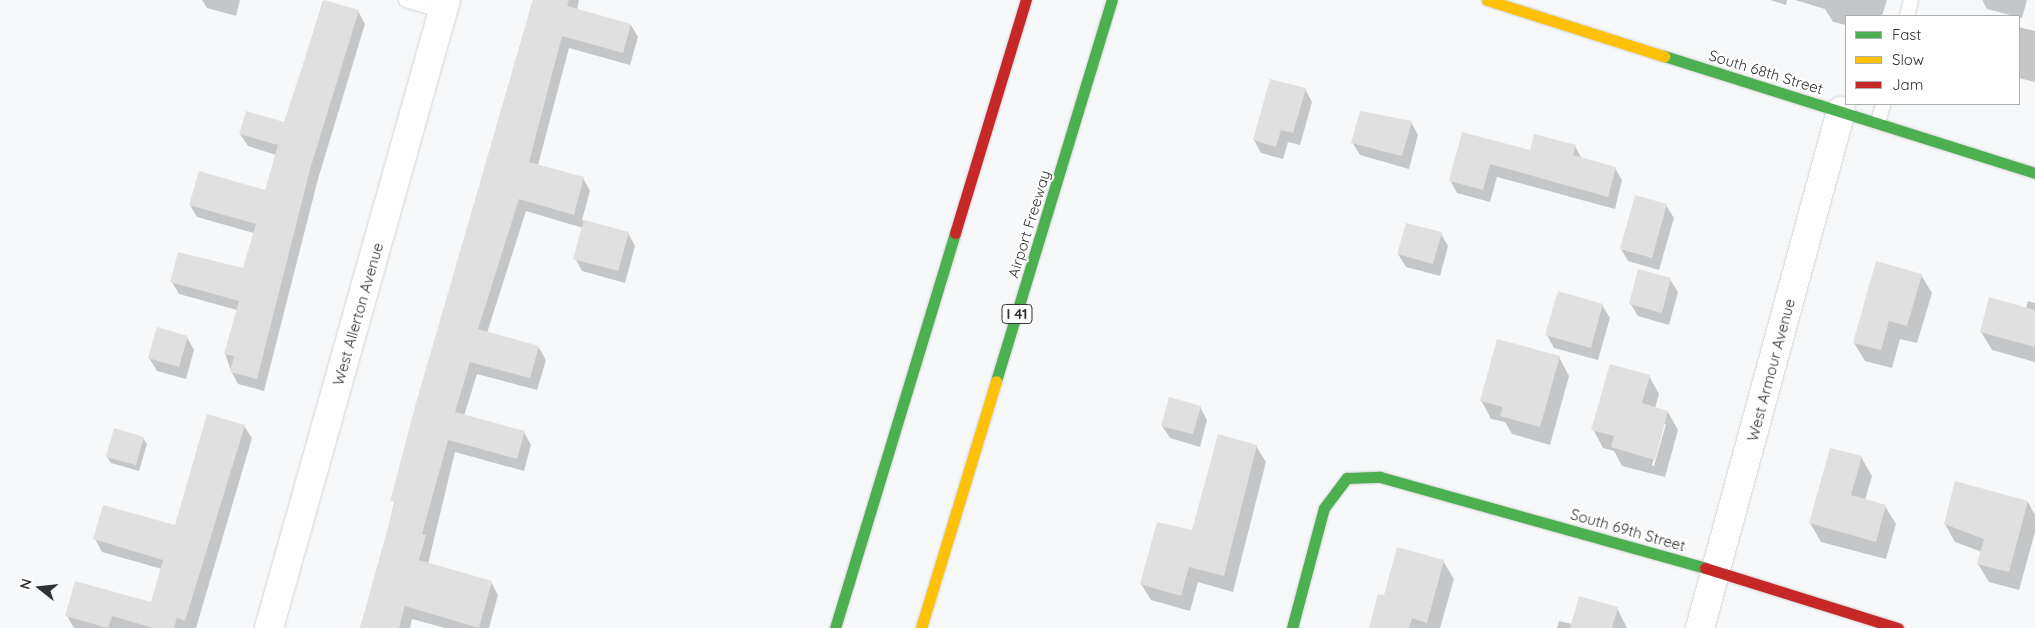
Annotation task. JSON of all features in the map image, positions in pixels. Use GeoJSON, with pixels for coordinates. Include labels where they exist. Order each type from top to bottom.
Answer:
{"type":"FeatureCollection","features":[{"type":"Feature","properties":{"kind":"main road"},"geometry":{"type":"LineString","coordinates":[[834,628],[1026,0]]}},
{"type":"Feature","properties":{"kind":"main road","name":"Airport Freeway"},"geometry":{"type":"LineString","coordinates":[[921,628],[1112,0]]}},
{"type":"Feature","properties":{"kind":"main road","name":"South 68th Street"},"geometry":{"type":"LineString","coordinates":[[1487,0],[2035,173]]}},
{"type":"Feature","properties":{"kind":"main road","name":"South 69th Street"},"geometry":{"type":"LineString","coordinates":[[1292,628],[1324,508],[1347,478],[1380,477],[1717,570],[1898,628]]}},
{"type":"Feature","properties":{"kind":"street","name":"West Allerton Avenue"},"geometry":{"type":"LineString","coordinates":[[269,628],[445,6]]}},
{"type":"Feature","properties":{"kind":"street","name":"West Armour Avenue"},"geometry":{"type":"LineString","coordinates":[[1700,628],[1841,111]]}},
{"type":"Feature","properties":{"kind":"lane"},"geometry":{"type":"LineString","coordinates":[[406,0],[445,6]]}},
{"type":"Feature","properties":{"kind":"lane"},"geometry":{"type":"LineString","coordinates":[[1907,15],[1911,0]]}},
{"type":"Feature","properties":{"kind":"lane"},"geometry":{"type":"LineString","coordinates":[[1878,122],[1883,105]]}},
{"type":"Feature","properties":{"kind":"building"},"geometry":{"type":"Polygon","coordinates":[[[324,0],[359,10],[311,166],[257,379],[230,372],[234,356],[224,354],[239,301],[170,282],[178,252],[243,268],[256,224],[189,205],[199,171],[265,190],[278,145],[239,134],[246,111],[284,122],[324,0]]]}},
{"type":"Feature","properties":{"kind":"building"},"geometry":{"type":"Polygon","coordinates":[[[533,0],[569,0],[567,6],[631,24],[623,53],[562,36],[529,162],[584,177],[574,215],[519,199],[478,329],[539,346],[530,378],[470,362],[455,412],[525,431],[517,459],[448,440],[422,534],[426,535],[419,560],[492,581],[479,628],[405,606],[399,628],[360,628],[395,502],[390,501],[416,403],[533,0]]]}},
{"type":"Feature","properties":{"kind":"building"},"geometry":{"type":"Polygon","coordinates":[[[1270,79],[1306,88],[1293,133],[1281,130],[1276,147],[1253,140],[1270,79]]]}},
{"type":"Feature","properties":{"kind":"building"},"geometry":{"type":"Polygon","coordinates":[[[1360,111],[1412,121],[1402,156],[1351,143],[1360,111]]]}},
{"type":"Feature","properties":{"kind":"building"},"geometry":{"type":"Polygon","coordinates":[[[1462,132],[1530,150],[1534,134],[1576,145],[1573,155],[1616,167],[1608,197],[1490,164],[1483,190],[1449,181],[1462,132]]]}},
{"type":"Feature","properties":{"kind":"building"},"geometry":{"type":"Polygon","coordinates":[[[1635,195],[1667,204],[1652,258],[1620,249],[1635,195]]]}},
{"type":"Feature","properties":{"kind":"building"},"geometry":{"type":"Polygon","coordinates":[[[584,220],[629,232],[618,271],[573,259],[584,220]]]}},
{"type":"Feature","properties":{"kind":"building"},"geometry":{"type":"Polygon","coordinates":[[[1406,223],[1442,232],[1433,264],[1397,254],[1406,223]]]}},
{"type":"Feature","properties":{"kind":"building"},"geometry":{"type":"Polygon","coordinates":[[[1876,261],[1922,274],[1907,326],[1889,321],[1881,350],[1853,343],[1876,261]]]}},
{"type":"Feature","properties":{"kind":"building"},"geometry":{"type":"Polygon","coordinates":[[[1638,269],[1671,278],[1662,313],[1629,304],[1638,269]]]}},
{"type":"Feature","properties":{"kind":"building"},"geometry":{"type":"Polygon","coordinates":[[[1558,291],[1603,304],[1591,348],[1545,335],[1558,291]]]}},
{"type":"Feature","properties":{"kind":"building"},"geometry":{"type":"Polygon","coordinates":[[[1989,297],[2035,310],[2035,347],[1980,332],[1989,297]]]}},
{"type":"Feature","properties":{"kind":"building"},"geometry":{"type":"Polygon","coordinates":[[[157,327],[188,336],[179,367],[148,358],[157,327]]]}},
{"type":"Feature","properties":{"kind":"building"},"geometry":{"type":"Polygon","coordinates":[[[1497,339],[1560,356],[1540,427],[1500,416],[1503,407],[1480,401],[1497,339]]]}},
{"type":"Feature","properties":{"kind":"building"},"geometry":{"type":"Polygon","coordinates":[[[1610,364],[1650,375],[1642,403],[1668,411],[1655,460],[1611,447],[1614,436],[1591,430],[1610,364]]]}},
{"type":"Feature","properties":{"kind":"building"},"geometry":{"type":"Polygon","coordinates":[[[1169,397],[1201,406],[1193,434],[1161,426],[1169,397]]]}},
{"type":"Feature","properties":{"kind":"building"},"geometry":{"type":"Polygon","coordinates":[[[207,414],[245,425],[185,621],[177,618],[174,628],[153,628],[112,616],[108,628],[65,616],[75,581],[151,602],[163,560],[93,539],[103,505],[175,525],[207,414]]]}},
{"type":"Feature","properties":{"kind":"building"},"geometry":{"type":"Polygon","coordinates":[[[114,428],[144,437],[136,465],[106,457],[114,428]]]}},
{"type":"Feature","properties":{"kind":"building"},"geometry":{"type":"Polygon","coordinates":[[[1218,434],[1257,445],[1224,576],[1189,567],[1181,596],[1140,584],[1157,522],[1192,530],[1218,434]]]}},
{"type":"Feature","properties":{"kind":"building"},"geometry":{"type":"Polygon","coordinates":[[[1830,448],[1862,456],[1851,495],[1886,505],[1876,542],[1809,523],[1830,448]]]}},
{"type":"Feature","properties":{"kind":"building"},"geometry":{"type":"Polygon","coordinates":[[[1955,481],[2028,501],[2009,572],[1977,564],[1984,539],[1944,524],[1955,481]]]}},
{"type":"Feature","properties":{"kind":"building"},"geometry":{"type":"Polygon","coordinates":[[[1397,547],[1444,560],[1427,623],[1412,618],[1409,628],[1369,628],[1378,594],[1384,595],[1397,547]]]}},
{"type":"Feature","properties":{"kind":"building"},"geometry":{"type":"Polygon","coordinates":[[[1579,596],[1618,607],[1612,628],[1570,628],[1579,596]]]}},
{"type":"Feature","properties":{"kind":"traffic: fast"},"geometry":{"type":"LineString","coordinates":[[996,381],[1112,0]]}},
{"type":"Feature","properties":{"kind":"traffic: fast"},"geometry":{"type":"LineString","coordinates":[[1664,56],[2035,173]]}},
{"type":"Feature","properties":{"kind":"traffic: fast"},"geometry":{"type":"LineString","coordinates":[[835,628],[955,233]]}},
{"type":"Feature","properties":{"kind":"traffic: fast"},"geometry":{"type":"LineString","coordinates":[[1292,628],[1324,508],[1347,478],[1380,477],[1705,568]]}},
{"type":"Feature","properties":{"kind":"traffic: slow"},"geometry":{"type":"LineString","coordinates":[[1487,0],[1664,56]]}},
{"type":"Feature","properties":{"kind":"traffic: slow"},"geometry":{"type":"LineString","coordinates":[[921,628],[996,381]]}},
{"type":"Feature","properties":{"kind":"traffic: jam"},"geometry":{"type":"LineString","coordinates":[[955,233],[1026,0]]}},
{"type":"Feature","properties":{"kind":"traffic: jam"},"geometry":{"type":"LineString","coordinates":[[1705,568],[1898,628]]}}]}
